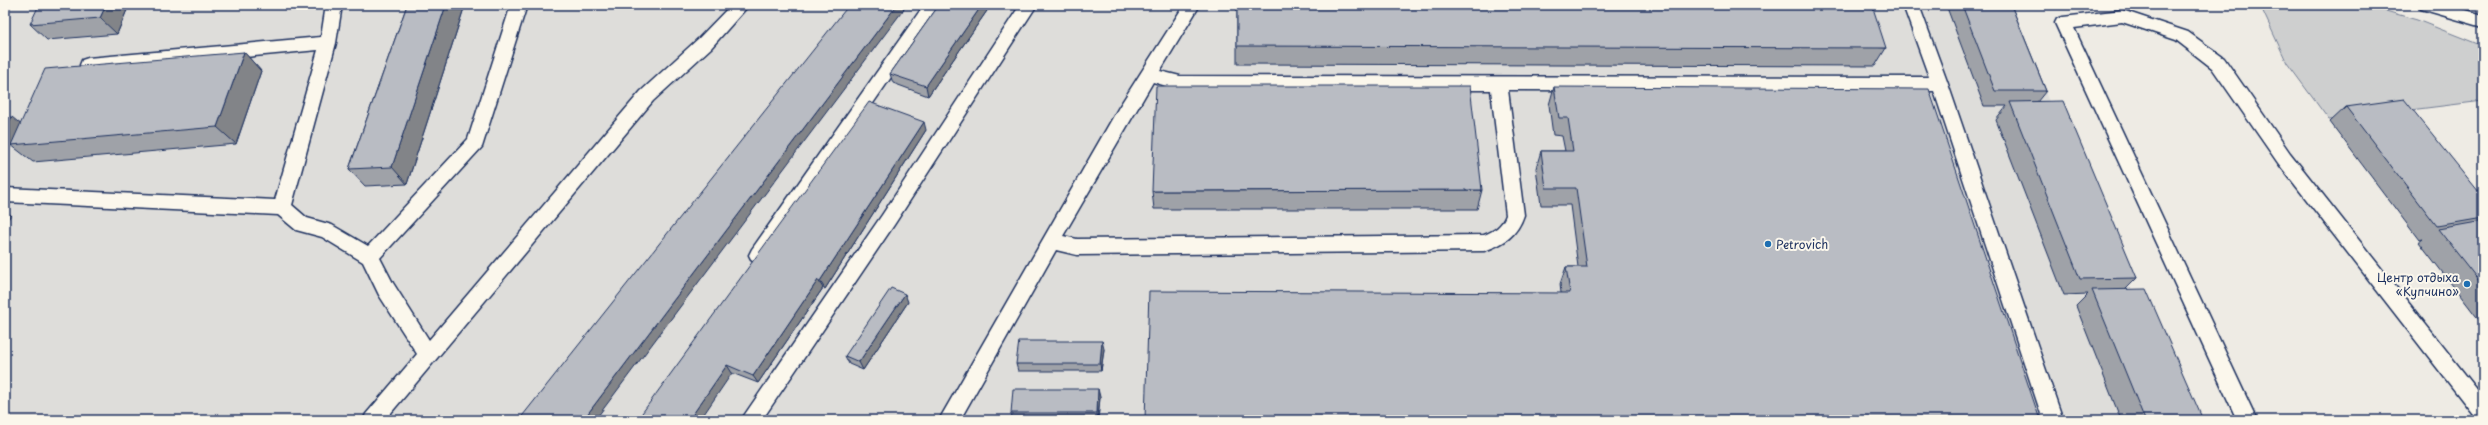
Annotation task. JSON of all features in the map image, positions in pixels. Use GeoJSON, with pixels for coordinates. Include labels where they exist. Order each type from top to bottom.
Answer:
{"type":"FeatureCollection","features":[{"type":"Feature","properties":{"kind":"lane"},"geometry":{"type":"LineString","coordinates":[[282,208],[328,43],[334,5]]}},
{"type":"Feature","properties":{"kind":"lane"},"geometry":{"type":"LineString","coordinates":[[370,256],[476,142],[519,5]]}},
{"type":"Feature","properties":{"kind":"lane"},"geometry":{"type":"LineString","coordinates":[[373,420],[646,96],[705,43],[740,5]]}},
{"type":"Feature","properties":{"kind":"lane"},"geometry":{"type":"LineString","coordinates":[[747,271],[933,5]]}},
{"type":"Feature","properties":{"kind":"lane"},"geometry":{"type":"LineString","coordinates":[[751,420],[888,220],[1029,5]]}},
{"type":"Feature","properties":{"kind":"lane"},"geometry":{"type":"LineString","coordinates":[[949,420],[1148,74],[1192,5]]}},
{"type":"Feature","properties":{"kind":"lane"},"geometry":{"type":"LineString","coordinates":[[1911,5],[1940,84],[2053,420]]}},
{"type":"Feature","properties":{"kind":"lane"},"geometry":{"type":"LineString","coordinates":[[2427,5],[2483,21]]}},
{"type":"Feature","properties":{"kind":"lane"},"geometry":{"type":"LineString","coordinates":[[2247,420],[2063,23],[2122,16],[2182,36],[2218,63],[2284,158],[2483,412]]}},
{"type":"Feature","properties":{"kind":"lane"},"geometry":{"type":"LineString","coordinates":[[88,65],[328,43]]}},
{"type":"Feature","properties":{"kind":"lane"},"geometry":{"type":"LineString","coordinates":[[1148,74],[1180,83],[1940,84]]}},
{"type":"Feature","properties":{"kind":"lane"},"geometry":{"type":"LineString","coordinates":[[1051,242],[1078,247],[1488,242],[1502,236],[1513,222],[1515,215],[1499,83]]}},
{"type":"Feature","properties":{"kind":"lane"},"geometry":{"type":"LineString","coordinates":[[5,195],[282,208],[302,225],[326,230],[370,256],[386,289],[428,354]]}},
{"type":"Feature","properties":{"kind":"shaded area"},"geometry":{"type":"Polygon","coordinates":[[[5,5],[2009,5],[2181,420],[5,420],[5,5]]]}},
{"type":"Feature","properties":{"kind":"shaded area"},"geometry":{"type":"Polygon","coordinates":[[[2260,5],[2365,5],[2417,20],[2483,46],[2483,101],[2329,120],[2287,63],[2260,5]]]}},
{"type":"Feature","properties":{"kind":"building"},"geometry":{"type":"Polygon","coordinates":[[[39,5],[106,5],[100,18],[30,24],[39,5]]]}},
{"type":"Feature","properties":{"kind":"building"},"geometry":{"type":"Polygon","coordinates":[[[407,5],[446,5],[392,167],[349,169],[407,5]]]}},
{"type":"Feature","properties":{"kind":"building"},"geometry":{"type":"Polygon","coordinates":[[[849,5],[897,5],[583,420],[519,420],[849,5]]]}},
{"type":"Feature","properties":{"kind":"building"},"geometry":{"type":"Polygon","coordinates":[[[939,5],[982,5],[926,86],[890,74],[939,5]]]}},
{"type":"Feature","properties":{"kind":"building"},"geometry":{"type":"Polygon","coordinates":[[[1237,5],[1872,5],[1886,48],[1237,46],[1237,5]]]}},
{"type":"Feature","properties":{"kind":"building"},"geometry":{"type":"Polygon","coordinates":[[[1962,5],[2011,5],[2046,91],[1995,91],[1962,5]]]}},
{"type":"Feature","properties":{"kind":"building"},"geometry":{"type":"Polygon","coordinates":[[[244,52],[217,127],[11,145],[45,69],[244,52]]]}},
{"type":"Feature","properties":{"kind":"building"},"geometry":{"type":"Polygon","coordinates":[[[1156,86],[1470,86],[1482,190],[1152,191],[1156,86]]]}},
{"type":"Feature","properties":{"kind":"building","name":"Petrovich"},"geometry":{"type":"Polygon","coordinates":[[[1554,87],[1929,89],[2040,420],[1145,420],[1149,291],[1570,293],[1566,267],[1587,267],[1576,188],[1546,188],[1541,151],[1573,151],[1568,118],[1559,118],[1554,87]]]}},
{"type":"Feature","properties":{"kind":"building"},"geometry":{"type":"Polygon","coordinates":[[[2404,99],[2483,197],[2483,218],[2437,226],[2346,107],[2404,99]]]}},
{"type":"Feature","properties":{"kind":"building"},"geometry":{"type":"Polygon","coordinates":[[[2063,101],[2137,278],[2080,279],[2010,102],[2063,101]]]}},
{"type":"Feature","properties":{"kind":"building"},"geometry":{"type":"Polygon","coordinates":[[[869,102],[924,122],[820,281],[818,280],[753,376],[727,365],[689,420],[637,420],[869,102]]]}},
{"type":"Feature","properties":{"kind":"building"},"geometry":{"type":"Polygon","coordinates":[[[5,117],[12,117],[5,128],[5,117]]]}},
{"type":"Feature","properties":{"kind":"building"},"geometry":{"type":"Polygon","coordinates":[[[2483,221],[2483,286],[2438,229],[2483,221]]]}},
{"type":"Feature","properties":{"kind":"building"},"geometry":{"type":"Polygon","coordinates":[[[891,288],[905,294],[859,362],[845,356],[891,288]]]}},
{"type":"Feature","properties":{"kind":"building"},"geometry":{"type":"Polygon","coordinates":[[[2146,289],[2203,420],[2145,420],[2092,290],[2146,289]]]}},
{"type":"Feature","properties":{"kind":"building"},"geometry":{"type":"Polygon","coordinates":[[[1019,341],[1102,341],[1100,364],[1016,364],[1019,341]]]}},
{"type":"Feature","properties":{"kind":"building"},"geometry":{"type":"Polygon","coordinates":[[[1013,389],[1098,389],[1097,413],[1011,413],[1013,389]]]}},
{"type":"Feature","properties":{"kind":"place","name":"Petrovich"},"geometry":{"type":"Point","coordinates":[1768,244]}},
{"type":"Feature","properties":{"kind":"place","name":"Центр отдыха «Купчино»"},"geometry":{"type":"Point","coordinates":[2467,284]}}]}
